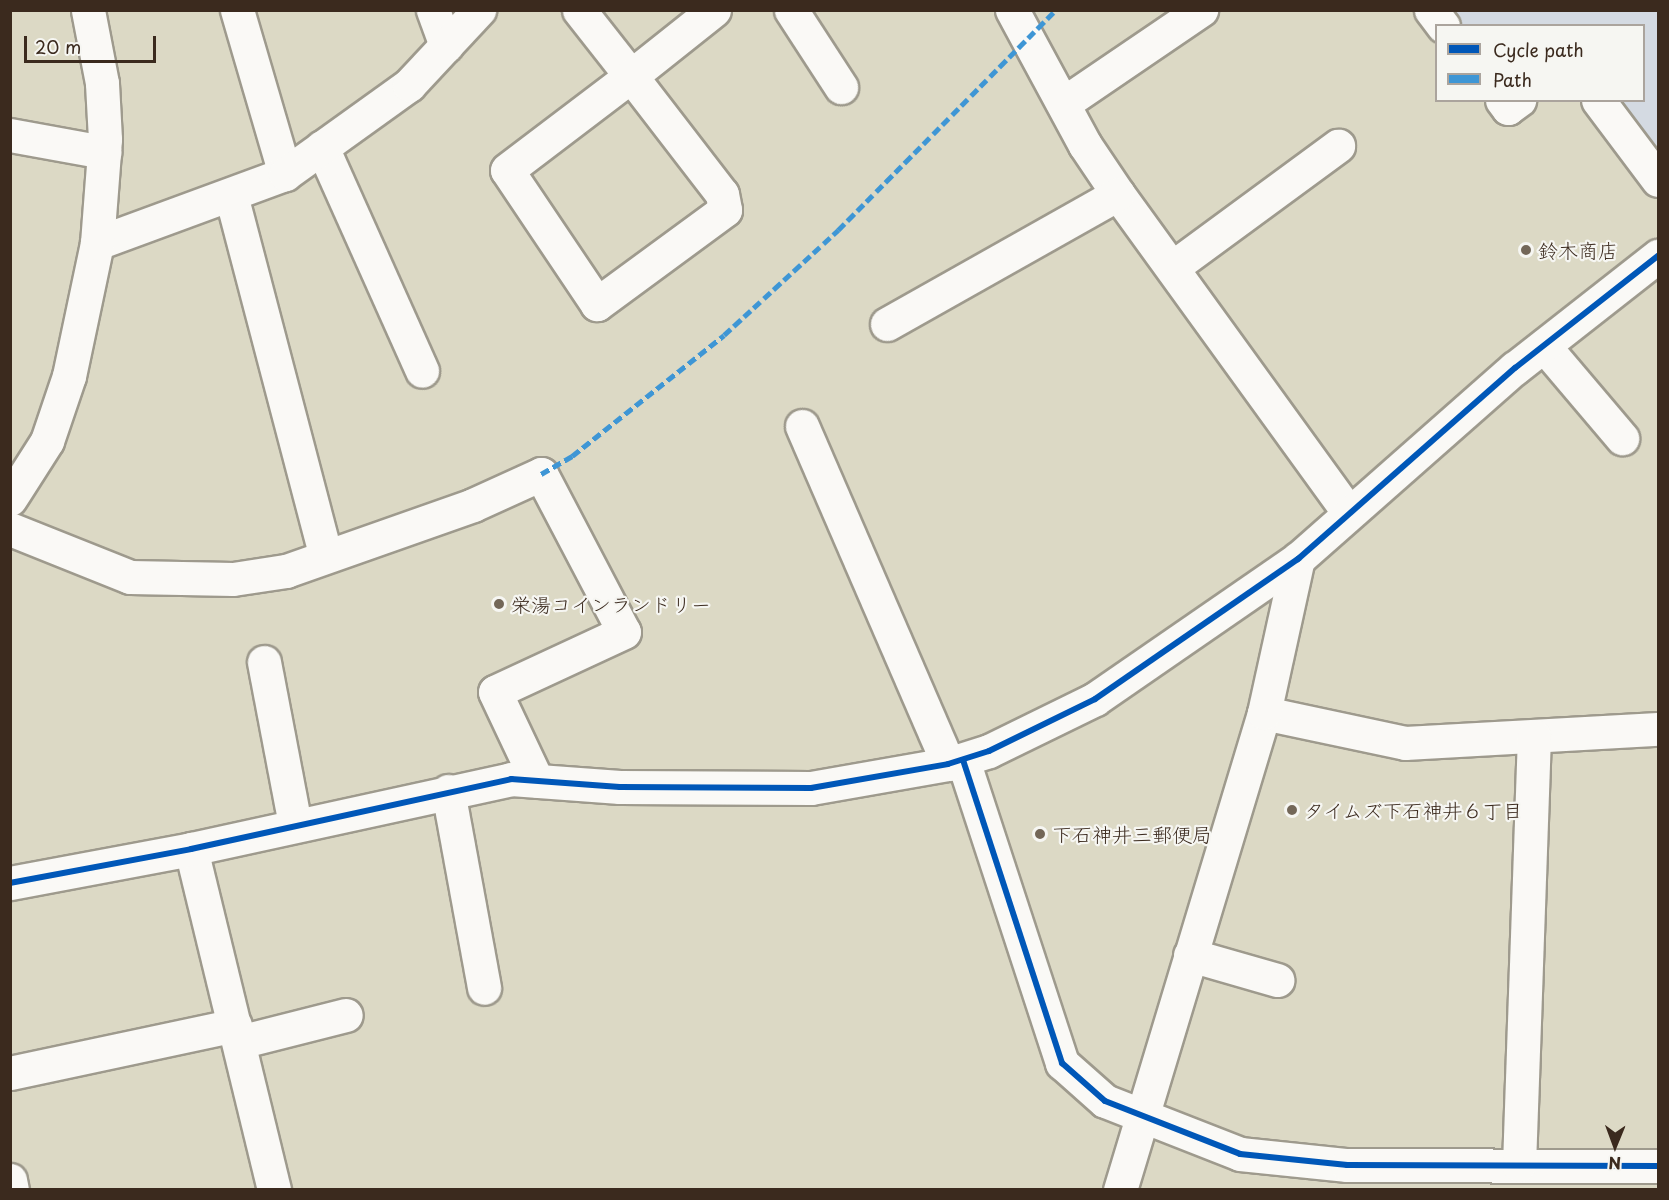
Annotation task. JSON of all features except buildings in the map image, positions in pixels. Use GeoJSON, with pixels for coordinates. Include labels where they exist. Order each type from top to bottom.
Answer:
{"type":"FeatureCollection","features":[{"type":"Feature","properties":{"kind":"street"},"geometry":{"type":"LineString","coordinates":[[10,499],[47,441],[62,398],[97,243],[104,152],[102,83],[88,10]]}},
{"type":"Feature","properties":{"kind":"street"},"geometry":{"type":"LineString","coordinates":[[237,10],[285,174]]}},
{"type":"Feature","properties":{"kind":"street"},"geometry":{"type":"LineString","coordinates":[[433,10],[446,46]]}},
{"type":"Feature","properties":{"kind":"street"},"geometry":{"type":"LineString","coordinates":[[97,243],[285,174],[409,85],[479,10]]}},
{"type":"Feature","properties":{"kind":"street"},"geometry":{"type":"LineString","coordinates":[[579,10],[631,76],[722,195],[725,210],[597,304],[507,170],[631,76],[714,10]]}},
{"type":"Feature","properties":{"kind":"street"},"geometry":{"type":"LineString","coordinates":[[790,10],[842,87]]}},
{"type":"Feature","properties":{"kind":"street"},"geometry":{"type":"LineString","coordinates":[[1012,10],[1085,145],[1348,513]]}},
{"type":"Feature","properties":{"kind":"street"},"geometry":{"type":"LineString","coordinates":[[1064,104],[1201,10]]}},
{"type":"Feature","properties":{"kind":"street"},"geometry":{"type":"LineString","coordinates":[[1431,10],[1442,24]]}},
{"type":"Feature","properties":{"kind":"street"},"geometry":{"type":"LineString","coordinates":[[1504,102],[1508,108],[1516,102]]}},
{"type":"Feature","properties":{"kind":"street"},"geometry":{"type":"LineString","coordinates":[[1600,102],[1659,180]]}},
{"type":"Feature","properties":{"kind":"street"},"geometry":{"type":"LineString","coordinates":[[10,135],[104,152]]}},
{"type":"Feature","properties":{"kind":"street"},"geometry":{"type":"LineString","coordinates":[[1173,267],[1338,146]]}},
{"type":"Feature","properties":{"kind":"street"},"geometry":{"type":"LineString","coordinates":[[322,147],[422,371]]}},
{"type":"Feature","properties":{"kind":"street"},"geometry":{"type":"LineString","coordinates":[[887,324],[1118,194]]}},
{"type":"Feature","properties":{"kind":"street"},"geometry":{"type":"LineString","coordinates":[[231,195],[326,556]]}},
{"type":"Feature","properties":{"kind":"street"},"geometry":{"type":"LineString","coordinates":[[10,883],[191,849],[511,779],[620,787],[811,788],[956,762],[1095,699],[1298,559],[1348,513],[1544,346],[1659,256]]}},
{"type":"Feature","properties":{"kind":"street"},"geometry":{"type":"LineString","coordinates":[[1544,346],[1622,438]]}},
{"type":"Feature","properties":{"kind":"street"},"geometry":{"type":"LineString","coordinates":[[802,426],[956,762],[1062,1063],[1105,1101],[1141,1118],[1240,1154],[1347,1165],[1659,1166]]}},
{"type":"Feature","properties":{"kind":"street"},"geometry":{"type":"LineString","coordinates":[[10,529],[130,577],[233,579],[286,571],[473,505],[541,474],[624,632],[495,692],[537,781]]}},
{"type":"Feature","properties":{"kind":"street"},"geometry":{"type":"LineString","coordinates":[[1120,1190],[1264,713],[1298,559]]}},
{"type":"Feature","properties":{"kind":"street"},"geometry":{"type":"LineString","coordinates":[[264,662],[295,825]]}},
{"type":"Feature","properties":{"kind":"street"},"geometry":{"type":"LineString","coordinates":[[1264,713],[1405,743],[1659,729]]}},
{"type":"Feature","properties":{"kind":"street"},"geometry":{"type":"LineString","coordinates":[[1519,1165],[1534,736]]}},
{"type":"Feature","properties":{"kind":"street"},"geometry":{"type":"LineString","coordinates":[[448,792],[484,988]]}},
{"type":"Feature","properties":{"kind":"street"},"geometry":{"type":"LineString","coordinates":[[191,849],[274,1190]]}},
{"type":"Feature","properties":{"kind":"street"},"geometry":{"type":"LineString","coordinates":[[1190,956],[1277,980]]}},
{"type":"Feature","properties":{"kind":"street"},"geometry":{"type":"LineString","coordinates":[[10,1073],[346,1015]]}},
{"type":"Feature","properties":{"kind":"street"},"geometry":{"type":"LineString","coordinates":[[10,1180],[12,1190]]}},
{"type":"Feature","properties":{"kind":"shaded area"},"geometry":{"type":"Polygon","coordinates":[[[1447,11],[1658,11],[1658,157],[1614,102],[1645,102],[1645,24],[1458,24],[1447,11]]]}},
{"type":"Feature","properties":{"kind":"marked path"},"geometry":{"type":"LineString","coordinates":[[541,474],[572,456],[724,335],[838,230],[1056,10]]}},
{"type":"Feature","properties":{"kind":"cycle path"},"geometry":{"type":"LineString","coordinates":[[10,883],[191,849],[511,779],[620,787],[811,788],[948,764],[989,751],[1095,699],[1298,559],[1515,368],[1658,256]]}},
{"type":"Feature","properties":{"kind":"cycle path"},"geometry":{"type":"LineString","coordinates":[[963,760],[1062,1063],[1105,1101],[1240,1154],[1347,1165],[1658,1166]]}},
{"type":"Feature","properties":{"kind":"place","name":"鈴木商店"},"geometry":{"type":"Point","coordinates":[1526,250]}},
{"type":"Feature","properties":{"kind":"place","name":"栄湯コインランドリー"},"geometry":{"type":"Point","coordinates":[499,604]}},
{"type":"Feature","properties":{"kind":"place","name":"タイムズ下石神井６丁目"},"geometry":{"type":"Point","coordinates":[1292,810]}},
{"type":"Feature","properties":{"kind":"place","name":"下石神井三郵便局"},"geometry":{"type":"Point","coordinates":[1040,834]}}]}
